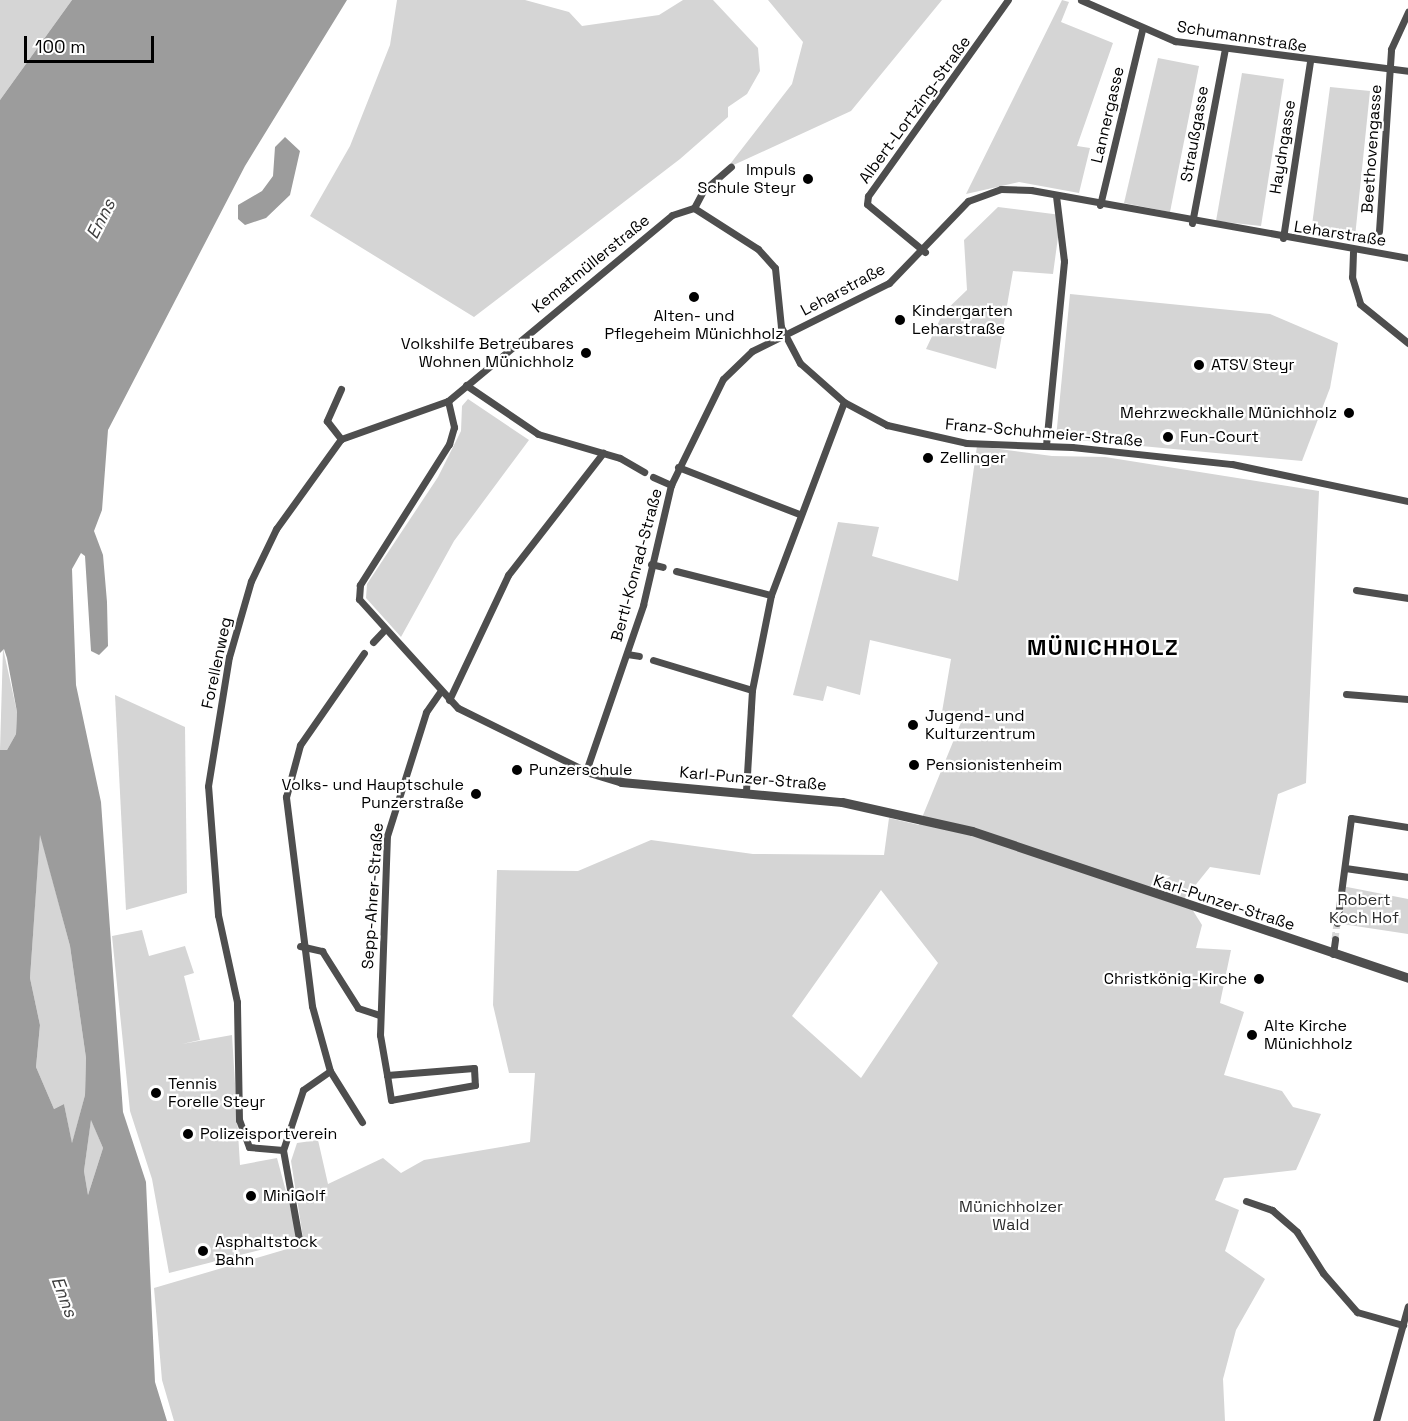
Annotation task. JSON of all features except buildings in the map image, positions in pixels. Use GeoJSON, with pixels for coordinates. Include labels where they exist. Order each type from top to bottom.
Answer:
{"type":"FeatureCollection","features":[{"type":"Feature","properties":{"kind":"street","name":"Albert-Lortzing-Straße"},"geometry":{"type":"LineString","coordinates":[[925,252],[867,204],[868,196],[1008,0]]}},
{"type":"Feature","properties":{"kind":"street","name":"Schumannstraße"},"geometry":{"type":"LineString","coordinates":[[1081,0],[1142,30],[1225,49],[1408,71]]}},
{"type":"Feature","properties":{"kind":"street","name":"Beethovengasse"},"geometry":{"type":"LineString","coordinates":[[1379,231],[1391,49],[1408,12]]}},
{"type":"Feature","properties":{"kind":"street","name":"Lannergasse"},"geometry":{"type":"LineString","coordinates":[[1100,206],[1142,30]]}},
{"type":"Feature","properties":{"kind":"street","name":"Straußgasse"},"geometry":{"type":"LineString","coordinates":[[1192,224],[1225,49]]}},
{"type":"Feature","properties":{"kind":"street","name":"Haydngasse"},"geometry":{"type":"LineString","coordinates":[[1283,238],[1310,61]]}},
{"type":"Feature","properties":{"kind":"street"},"geometry":{"type":"LineString","coordinates":[[730,167],[703,191],[694,208],[768,257],[778,278],[783,335]]}},
{"type":"Feature","properties":{"kind":"street","name":"Leharstraße"},"geometry":{"type":"LineString","coordinates":[[710,403],[741,359],[783,335],[873,293],[925,252],[957,210],[980,194],[1011,189],[1353,252],[1408,258]]}},
{"type":"Feature","properties":{"kind":"street"},"geometry":{"type":"LineString","coordinates":[[1046,445],[1064,271],[1056,196]]}},
{"type":"Feature","properties":{"kind":"street","name":"Kematmüllerstraße"},"geometry":{"type":"LineString","coordinates":[[341,439],[448,401],[672,215],[694,208]]}},
{"type":"Feature","properties":{"kind":"street"},"geometry":{"type":"LineString","coordinates":[[1377,255],[1378,246]]}},
{"type":"Feature","properties":{"kind":"street"},"geometry":{"type":"LineString","coordinates":[[1353,252],[1352,277],[1360,304],[1408,343]]}},
{"type":"Feature","properties":{"kind":"street","name":"Franz-Schuhmeier-Straße"},"geometry":{"type":"LineString","coordinates":[[783,335],[800,363],[844,402],[887,425],[944,440],[1046,445],[1232,464],[1408,501]]}},
{"type":"Feature","properties":{"kind":"street"},"geometry":{"type":"LineString","coordinates":[[466,386],[538,434],[603,453],[644,472]]}},
{"type":"Feature","properties":{"kind":"street"},"geometry":{"type":"LineString","coordinates":[[341,390],[327,421],[341,439]]}},
{"type":"Feature","properties":{"kind":"street","name":"Karl-Punzer-Straße"},"geometry":{"type":"LineString","coordinates":[[448,401],[454,427],[448,444],[358,592],[363,607],[440,692],[487,726],[586,771],[631,783],[746,791],[842,802],[972,831],[1408,978]]}},
{"type":"Feature","properties":{"kind":"street"},"geometry":{"type":"LineString","coordinates":[[746,791],[752,690],[771,595],[799,514],[844,402]]}},
{"type":"Feature","properties":{"kind":"street","name":"Bertl-Konrad-Straße"},"geometry":{"type":"LineString","coordinates":[[586,771],[627,654],[671,485],[710,403]]}},
{"type":"Feature","properties":{"kind":"street","name":"Forellenweg"},"geometry":{"type":"LineString","coordinates":[[283,1150],[252,1149],[242,1134],[237,1002],[214,883],[209,768],[246,596],[276,529],[341,439]]}},
{"type":"Feature","properties":{"kind":"street"},"geometry":{"type":"LineString","coordinates":[[449,700],[508,575],[603,453]]}},
{"type":"Feature","properties":{"kind":"street"},"geometry":{"type":"LineString","coordinates":[[678,467],[799,514]]}},
{"type":"Feature","properties":{"kind":"street"},"geometry":{"type":"LineString","coordinates":[[653,477],[671,485]]}},
{"type":"Feature","properties":{"kind":"street"},"geometry":{"type":"LineString","coordinates":[[651,564],[663,567]]}},
{"type":"Feature","properties":{"kind":"street"},"geometry":{"type":"LineString","coordinates":[[676,571],[771,595]]}},
{"type":"Feature","properties":{"kind":"street"},"geometry":{"type":"LineString","coordinates":[[1356,590],[1408,598]]}},
{"type":"Feature","properties":{"kind":"street"},"geometry":{"type":"LineString","coordinates":[[373,642],[384,630]]}},
{"type":"Feature","properties":{"kind":"street"},"geometry":{"type":"LineString","coordinates":[[362,1122],[330,1071],[300,946],[287,781],[300,746],[364,653]]}},
{"type":"Feature","properties":{"kind":"street"},"geometry":{"type":"LineString","coordinates":[[627,654],[639,656]]}},
{"type":"Feature","properties":{"kind":"street"},"geometry":{"type":"LineString","coordinates":[[653,660],[752,690]]}},
{"type":"Feature","properties":{"kind":"street","name":"Sepp-Ahrer-Straße"},"geometry":{"type":"LineString","coordinates":[[387,1075],[474,1068],[475,1085],[391,1100],[387,1075],[379,1015],[387,836],[426,712],[440,692]]}},
{"type":"Feature","properties":{"kind":"street"},"geometry":{"type":"LineString","coordinates":[[1346,694],[1408,699]]}},
{"type":"Feature","properties":{"kind":"street"},"geometry":{"type":"LineString","coordinates":[[1337,923],[1351,818],[1408,827]]}},
{"type":"Feature","properties":{"kind":"street"},"geometry":{"type":"LineString","coordinates":[[1345,868],[1408,877]]}},
{"type":"Feature","properties":{"kind":"street"},"geometry":{"type":"LineString","coordinates":[[1333,954],[1335,939]]}},
{"type":"Feature","properties":{"kind":"street"},"geometry":{"type":"LineString","coordinates":[[300,946],[322,951],[358,1008],[379,1015]]}},
{"type":"Feature","properties":{"kind":"street"},"geometry":{"type":"LineString","coordinates":[[299,1239],[283,1150],[303,1090],[330,1071]]}},
{"type":"Feature","properties":{"kind":"street"},"geometry":{"type":"LineString","coordinates":[[1246,1201],[1272,1210],[1297,1232],[1323,1273],[1357,1312],[1403,1325]]}},
{"type":"Feature","properties":{"kind":"street"},"geometry":{"type":"LineString","coordinates":[[1376,1421],[1408,1306]]}},
{"type":"Feature","properties":{"kind":"green space"},"geometry":{"type":"Polygon","coordinates":[[[0,0],[72,0],[0,100],[0,0]]]}},
{"type":"Feature","properties":{"kind":"green space"},"geometry":{"type":"Polygon","coordinates":[[[397,0],[525,0],[569,12],[582,26],[659,15],[683,0],[713,0],[758,48],[760,71],[747,94],[728,107],[728,117],[680,159],[474,317],[310,216],[350,146],[390,45],[397,0]]]}},
{"type":"Feature","properties":{"kind":"green space"},"geometry":{"type":"Polygon","coordinates":[[[768,0],[942,0],[851,111],[727,168],[792,84],[803,42],[768,0]]]}},
{"type":"Feature","properties":{"kind":"green space"},"geometry":{"type":"Polygon","coordinates":[[[1062,0],[1069,2],[1061,22],[1113,43],[1077,146],[1090,148],[1079,193],[1019,182],[966,194],[1062,0]]]}},
{"type":"Feature","properties":{"kind":"green space"},"geometry":{"type":"Polygon","coordinates":[[[1158,58],[1199,66],[1170,212],[1124,203],[1158,58]]]}},
{"type":"Feature","properties":{"kind":"green space"},"geometry":{"type":"Polygon","coordinates":[[[1242,73],[1284,79],[1261,226],[1216,221],[1242,73]]]}},
{"type":"Feature","properties":{"kind":"green space"},"geometry":{"type":"Polygon","coordinates":[[[1330,87],[1370,91],[1355,237],[1311,233],[1330,87]]]}},
{"type":"Feature","properties":{"kind":"green space"},"geometry":{"type":"Polygon","coordinates":[[[998,207],[1061,215],[1053,274],[1013,271],[996,369],[926,349],[943,313],[967,290],[964,240],[998,207]]]}},
{"type":"Feature","properties":{"kind":"green space","name":"ATSV Steyr"},"geometry":{"type":"Polygon","coordinates":[[[1070,294],[1270,314],[1338,343],[1330,388],[1302,461],[1056,438],[1070,294]]]}},
{"type":"Feature","properties":{"kind":"green space"},"geometry":{"type":"Polygon","coordinates":[[[468,399],[529,440],[454,541],[401,637],[366,598],[367,584],[438,477],[461,431],[462,406],[468,399]]]}},
{"type":"Feature","properties":{"kind":"green space","name":"Münichholzer Wald"},"geometry":{"type":"Polygon","coordinates":[[[977,446],[1052,456],[1105,457],[1319,491],[1306,783],[1278,794],[1260,875],[1210,867],[1185,898],[1202,925],[1196,948],[1231,950],[1220,1003],[1244,1012],[1224,1075],[1282,1091],[1293,1107],[1321,1114],[1296,1170],[1224,1178],[1215,1200],[1239,1210],[1225,1251],[1265,1279],[1236,1330],[1223,1379],[1225,1421],[174,1421],[162,1380],[154,1288],[304,1244],[291,1161],[297,1143],[318,1140],[328,1184],[383,1158],[401,1173],[424,1160],[530,1142],[535,1073],[509,1073],[493,1005],[497,870],[578,871],[651,840],[753,854],[884,855],[889,818],[919,825],[962,720],[942,712],[951,659],[870,640],[860,695],[827,686],[823,701],[793,695],[838,522],[879,527],[872,556],[958,581],[977,446]],[[881,890],[792,1016],[861,1078],[938,963],[881,890]]]}},
{"type":"Feature","properties":{"kind":"green space"},"geometry":{"type":"Polygon","coordinates":[[[3,648],[17,712],[16,734],[7,750],[0,750],[3,648]]]}},
{"type":"Feature","properties":{"kind":"green space"},"geometry":{"type":"Polygon","coordinates":[[[115,695],[185,727],[187,893],[126,910],[115,695]]]}},
{"type":"Feature","properties":{"kind":"green space"},"geometry":{"type":"Polygon","coordinates":[[[40,833],[70,946],[86,1058],[85,1095],[72,1144],[64,1104],[54,1109],[36,1067],[40,1025],[30,978],[40,833]]]}},
{"type":"Feature","properties":{"kind":"green space","name":"Robert Koch Hof"},"geometry":{"type":"Polygon","coordinates":[[[1342,886],[1408,899],[1408,934],[1342,924],[1342,886]]]}},
{"type":"Feature","properties":{"kind":"green space","name":"Polizeisportverein"},"geometry":{"type":"Polygon","coordinates":[[[142,930],[149,956],[185,946],[194,973],[184,976],[200,1040],[182,1044],[232,1035],[240,1165],[277,1158],[299,1240],[169,1273],[152,1179],[130,1111],[112,936],[142,930]]]}},
{"type":"Feature","properties":{"kind":"green space"},"geometry":{"type":"Polygon","coordinates":[[[91,1119],[103,1148],[88,1195],[84,1171],[91,1119]]]}},
{"type":"Feature","properties":{"kind":"water","name":"Enns"},"geometry":{"type":"Polygon","coordinates":[[[72,0],[347,0],[245,166],[108,430],[102,510],[94,531],[103,555],[107,602],[108,646],[99,655],[91,651],[85,556],[81,553],[72,569],[76,685],[101,802],[123,1112],[146,1182],[155,1382],[167,1421],[0,1421],[0,750],[7,750],[16,734],[17,712],[4,649],[0,653],[0,100],[72,0]],[[40,835],[30,978],[40,1025],[36,1067],[54,1109],[64,1104],[72,1143],[85,1095],[86,1058],[70,946],[40,835]],[[91,1120],[84,1171],[88,1195],[103,1148],[91,1120]]]}},
{"type":"Feature","properties":{"kind":"water"},"geometry":{"type":"Polygon","coordinates":[[[285,137],[300,151],[290,195],[266,218],[245,225],[238,219],[238,205],[262,191],[273,176],[275,147],[285,137]]]}},
{"type":"Feature","properties":{"kind":"tunnel"},"geometry":{"type":"LineString","coordinates":[[1378,246],[1379,231]]}},
{"type":"Feature","properties":{"kind":"tunnel"},"geometry":{"type":"LineString","coordinates":[[1335,939],[1337,923]]}},
{"type":"Feature","properties":{"kind":"place","name":"Impuls Schule Steyr"},"geometry":{"type":"Point","coordinates":[808,179]}},
{"type":"Feature","properties":{"kind":"place","name":"Alten- und Pflegeheim Münichholz"},"geometry":{"type":"Point","coordinates":[694,297]}},
{"type":"Feature","properties":{"kind":"place","name":"Kindergarten Leharstraße"},"geometry":{"type":"Point","coordinates":[900,320]}},
{"type":"Feature","properties":{"kind":"place","name":"Volkshilfe Betreubares Wohnen Münichholz"},"geometry":{"type":"Point","coordinates":[586,353]}},
{"type":"Feature","properties":{"kind":"place","name":"ATSV Steyr"},"geometry":{"type":"Point","coordinates":[1199,365]}},
{"type":"Feature","properties":{"kind":"place","name":"Mehrzweckhalle Münichholz"},"geometry":{"type":"Point","coordinates":[1349,413]}},
{"type":"Feature","properties":{"kind":"place","name":"Fun-Court"},"geometry":{"type":"Point","coordinates":[1168,437]}},
{"type":"Feature","properties":{"kind":"place","name":"Zellinger"},"geometry":{"type":"Point","coordinates":[928,458]}},
{"type":"Feature","properties":{"kind":"place","name":"Jugend- und Kulturzentrum"},"geometry":{"type":"Point","coordinates":[913,725]}},
{"type":"Feature","properties":{"kind":"place","name":"Pensionistenheim"},"geometry":{"type":"Point","coordinates":[914,765]}},
{"type":"Feature","properties":{"kind":"place","name":"Punzerschule"},"geometry":{"type":"Point","coordinates":[517,770]}},
{"type":"Feature","properties":{"kind":"place","name":"Volks- und Hauptschule Punzerstraße"},"geometry":{"type":"Point","coordinates":[476,794]}},
{"type":"Feature","properties":{"kind":"place","name":"Christkönig-Kirche"},"geometry":{"type":"Point","coordinates":[1259,979]}},
{"type":"Feature","properties":{"kind":"place","name":"Alte Kirche Münichholz"},"geometry":{"type":"Point","coordinates":[1252,1035]}},
{"type":"Feature","properties":{"kind":"place","name":"Tennis Forelle Steyr"},"geometry":{"type":"Point","coordinates":[156,1093]}},
{"type":"Feature","properties":{"kind":"place","name":"Polizeisportverein"},"geometry":{"type":"Point","coordinates":[188,1134]}},
{"type":"Feature","properties":{"kind":"place","name":"MiniGolf"},"geometry":{"type":"Point","coordinates":[251,1196]}},
{"type":"Feature","properties":{"kind":"place","name":"Asphaltstock Bahn"},"geometry":{"type":"Point","coordinates":[203,1251]}},
{"type":"Feature","properties":{"kind":"district","name":"MÜNICHHOLZ"},"geometry":{"type":"Point","coordinates":[1103,648]}}]}
